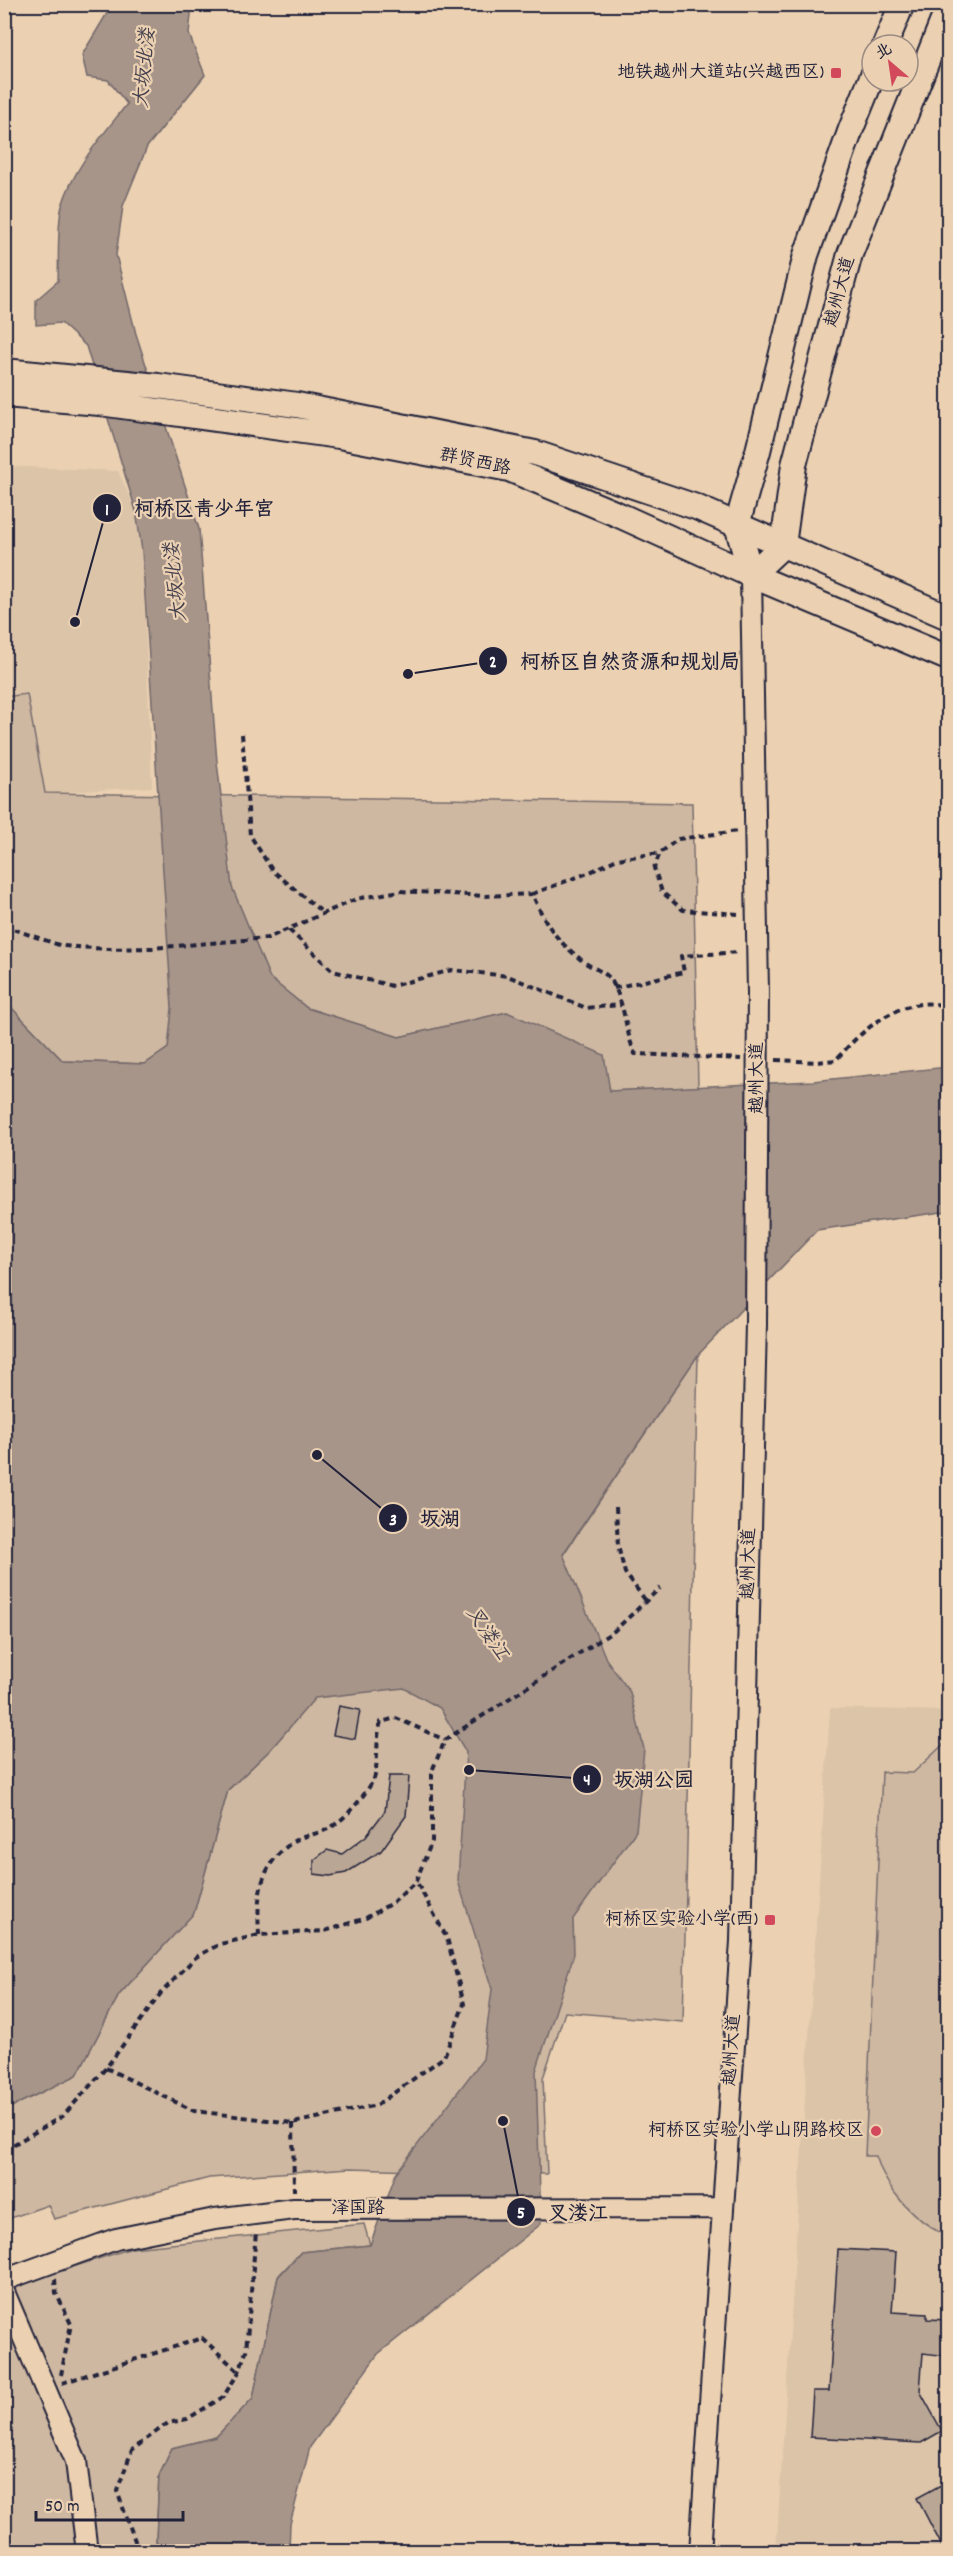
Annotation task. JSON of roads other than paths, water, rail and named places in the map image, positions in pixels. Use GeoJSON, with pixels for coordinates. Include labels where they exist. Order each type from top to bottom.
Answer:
{"type":"FeatureCollection","features":[{"type":"Feature","properties":{"kind":"main road"},"geometry":{"type":"LineString","coordinates":[[890,33],[902,4]]}},
{"type":"Feature","properties":{"kind":"main road","name":"越州大道"},"geometry":{"type":"LineString","coordinates":[[783,545],[794,465],[850,254],[946,20]]}},
{"type":"Feature","properties":{"kind":"main road"},"geometry":{"type":"LineString","coordinates":[[737,525],[758,451],[806,255],[866,93]]}},
{"type":"Feature","properties":{"kind":"main road","name":"群贤西路"},"geometry":{"type":"LineString","coordinates":[[4,371],[158,387],[297,405],[535,453],[696,507],[948,617]]}},
{"type":"Feature","properties":{"kind":"main road","name":"群贤西路"},"geometry":{"type":"LineString","coordinates":[[4,395],[100,403],[339,436],[509,469],[948,658]]}},
{"type":"Feature","properties":{"kind":"main road","name":"越州大道"},"geometry":{"type":"LineString","coordinates":[[737,525],[751,575]]}},
{"type":"Feature","properties":{"kind":"main road"},"geometry":{"type":"LineString","coordinates":[[751,575],[783,545]]}},
{"type":"Feature","properties":{"kind":"street","name":"越州大道"},"geometry":{"type":"LineString","coordinates":[[700,2552],[721,2208],[741,1941],[756,1324],[758,992],[751,575]]}},
{"type":"Feature","properties":{"kind":"street","name":"泽国路"},"geometry":{"type":"LineString","coordinates":[[4,2280],[116,2239],[215,2219],[294,2209],[721,2208]]}},
{"type":"Feature","properties":{"kind":"street"},"geometry":{"type":"LineString","coordinates":[[4,2292],[76,2461],[87,2552]]}},
{"type":"Feature","properties":{"kind":"water","name":"大坂北溇"},"geometry":{"type":"Polygon","coordinates":[[[112,5],[192,5],[189,34],[205,75],[147,147],[123,206],[116,255],[136,334],[199,529],[217,762],[232,887],[270,978],[307,1008],[399,1037],[507,1012],[604,1055],[610,1091],[813,1081],[948,1067],[948,1211],[817,1230],[698,1355],[563,1554],[606,1659],[630,1692],[644,1749],[636,1831],[573,1919],[574,1954],[536,2071],[541,2224],[378,2354],[310,2447],[290,2524],[289,2551],[164,2551],[156,2541],[159,2476],[172,2448],[216,2437],[253,2398],[278,2277],[301,2252],[370,2245],[396,2173],[483,2059],[492,1989],[458,1881],[466,1752],[440,1708],[404,1688],[315,1698],[270,1750],[228,1790],[194,1913],[119,1995],[77,2075],[5,2110],[5,1001],[63,1061],[145,1064],[168,1048],[172,1008],[142,551],[136,511],[86,346],[61,323],[36,325],[36,300],[58,281],[59,222],[67,192],[81,165],[127,104],[108,80],[87,77],[82,55],[112,5]]]}},
{"type":"Feature","properties":{"kind":"place","name":"地铁越州大道站(兴越西区)"},"geometry":{"type":"Point","coordinates":[836,73]}},
{"type":"Feature","properties":{"kind":"place","name":"柯桥区青少年宫"},"geometry":{"type":"Point","coordinates":[75,622]}},
{"type":"Feature","properties":{"kind":"place","name":"柯桥区自然资源和规划局"},"geometry":{"type":"Point","coordinates":[408,674]}},
{"type":"Feature","properties":{"kind":"place","name":"坂湖"},"geometry":{"type":"Point","coordinates":[317,1455]}},
{"type":"Feature","properties":{"kind":"place","name":"坂湖公园"},"geometry":{"type":"Point","coordinates":[469,1770]}},
{"type":"Feature","properties":{"kind":"place","name":"柯桥区实验小学(西)"},"geometry":{"type":"Point","coordinates":[770,1920]}},
{"type":"Feature","properties":{"kind":"place","name":"叉溇江"},"geometry":{"type":"Point","coordinates":[503,2121]}},
{"type":"Feature","properties":{"kind":"place","name":"柯桥区实验小学山阴路校区"},"geometry":{"type":"Point","coordinates":[876,2131]}}]}
